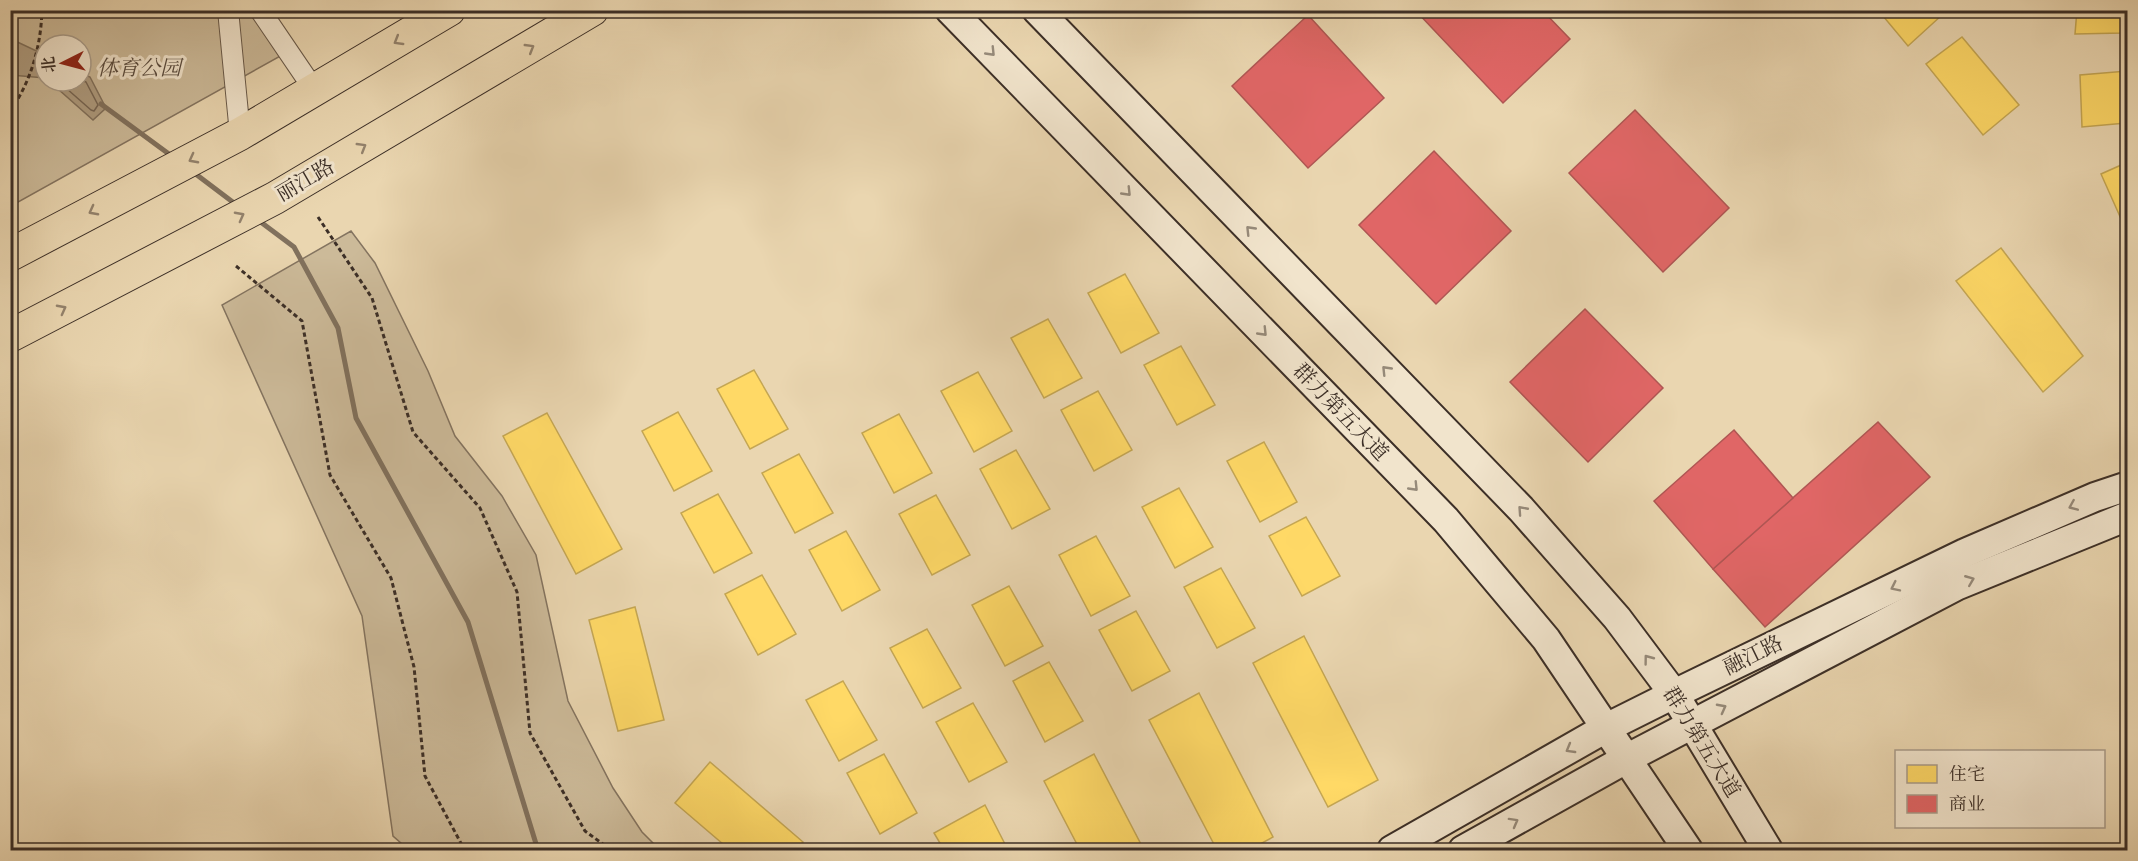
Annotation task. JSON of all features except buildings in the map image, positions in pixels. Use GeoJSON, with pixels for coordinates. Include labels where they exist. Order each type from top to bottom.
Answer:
{"type":"FeatureCollection","features":[{"type":"Feature","properties":{"kind":"main road"},"geometry":{"type":"LineString","coordinates":[[10,255],[240,134],[448,10]]}},
{"type":"Feature","properties":{"kind":"main road","name":"丽江路"},"geometry":{"type":"LineString","coordinates":[[10,336],[275,198],[592,10]]}},
{"type":"Feature","properties":{"kind":"main road","name":"群力第五大道"},"geometry":{"type":"LineString","coordinates":[[950,10],[1446,520],[1546,639],[1688,850]]}},
{"type":"Feature","properties":{"kind":"main road","name":"群力第五大道"},"geometry":{"type":"LineString","coordinates":[[1037,10],[1521,508],[1617,618],[1674,694],[1768,850]]}},
{"type":"Feature","properties":{"kind":"main road","name":"融江路"},"geometry":{"type":"LineString","coordinates":[[1392,850],[1606,728],[1674,694],[1965,553],[2095,497],[2127,486]]}},
{"type":"Feature","properties":{"kind":"main road","name":"融江路"},"geometry":{"type":"LineString","coordinates":[[1463,850],[1626,759],[1956,586],[2127,516]]}},
{"type":"Feature","properties":{"kind":"street"},"geometry":{"type":"LineString","coordinates":[[228,10],[240,134]]}},
{"type":"Feature","properties":{"kind":"street"},"geometry":{"type":"LineString","coordinates":[[260,10],[315,91]]}},
{"type":"Feature","properties":{"kind":"path"},"geometry":{"type":"LineString","coordinates":[[10,111],[23,93],[37,51],[42,10]]}},
{"type":"Feature","properties":{"kind":"path"},"geometry":{"type":"LineString","coordinates":[[318,217],[372,298],[413,432],[480,508],[517,592],[530,733],[585,831],[611,850]]}},
{"type":"Feature","properties":{"kind":"path"},"geometry":{"type":"LineString","coordinates":[[236,266],[302,321],[330,475],[390,578],[414,667],[425,776],[463,847],[467,850]]}},
{"type":"Feature","properties":{"kind":"green space","name":"体育公园"},"geometry":{"type":"Polygon","coordinates":[[[11,11],[269,11],[293,49],[11,206],[11,11]]]}},
{"type":"Feature","properties":{"kind":"green space"},"geometry":{"type":"Polygon","coordinates":[[[351,231],[375,263],[428,371],[455,436],[502,496],[536,555],[568,701],[613,788],[642,832],[660,850],[409,850],[393,836],[362,616],[222,305],[351,231]]]}},
{"type":"Feature","properties":{"kind":"water"},"geometry":{"type":"Polygon","coordinates":[[[11,39],[33,49],[33,77],[11,75],[11,39]]]}},
{"type":"Feature","properties":{"kind":"water"},"geometry":{"type":"Polygon","coordinates":[[[93,83],[106,108],[93,120],[63,93],[93,93],[93,83]]]}},
{"type":"Feature","properties":{"kind":"waterway"},"geometry":{"type":"LineString","coordinates":[[101,104],[173,157]]}},
{"type":"Feature","properties":{"kind":"waterway"},"geometry":{"type":"LineString","coordinates":[[193,172],[238,206]]}},
{"type":"Feature","properties":{"kind":"waterway"},"geometry":{"type":"LineString","coordinates":[[258,220],[294,247],[338,328],[356,418],[468,622],[537,847],[542,850]]}}]}
